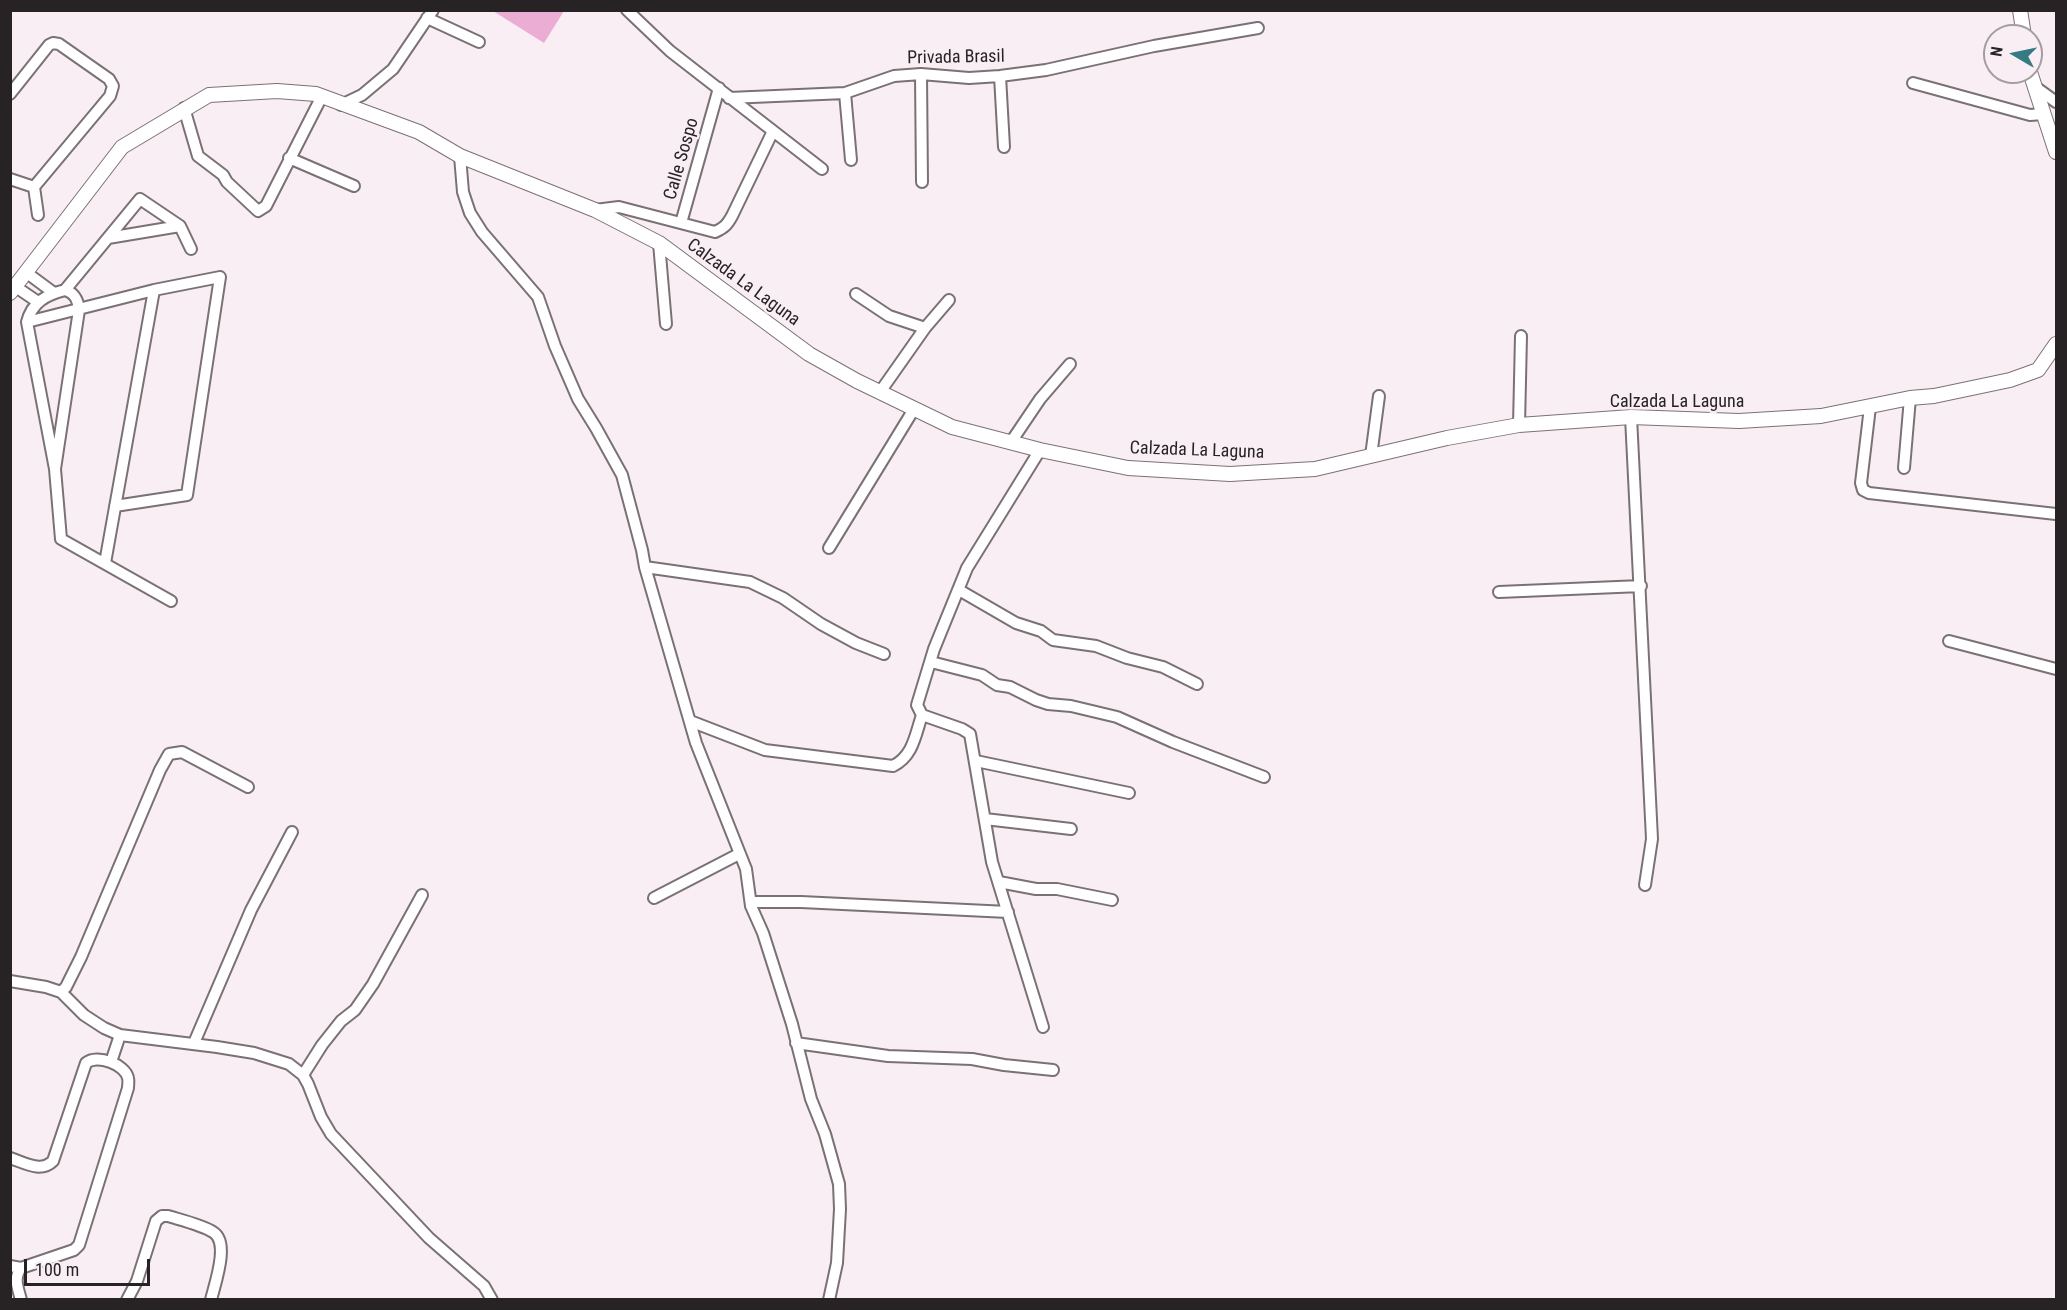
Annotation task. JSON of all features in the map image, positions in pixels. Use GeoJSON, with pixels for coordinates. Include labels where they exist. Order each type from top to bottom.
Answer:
{"type":"FeatureCollection","features":[{"type":"Feature","properties":{"kind":"street"},"geometry":{"type":"LineString","coordinates":[[627,10],[670,51],[822,169]]}},
{"type":"Feature","properties":{"kind":"street"},"geometry":{"type":"LineString","coordinates":[[342,105],[362,95],[393,69],[430,14],[479,42]]}},
{"type":"Feature","properties":{"kind":"street","name":"Privada Brasil"},"geometry":{"type":"LineString","coordinates":[[729,98],[844,93],[894,76],[921,74],[969,78],[1000,76],[1258,28]]}},
{"type":"Feature","properties":{"kind":"street"},"geometry":{"type":"LineString","coordinates":[[10,94],[53,43],[59,44],[109,79],[113,86],[110,96],[34,187],[38,215]]}},
{"type":"Feature","properties":{"kind":"street"},"geometry":{"type":"LineString","coordinates":[[921,74],[922,182]]}},
{"type":"Feature","properties":{"kind":"street"},"geometry":{"type":"LineString","coordinates":[[1000,76],[1004,147]]}},
{"type":"Feature","properties":{"kind":"street"},"geometry":{"type":"LineString","coordinates":[[1913,83],[2030,115],[2043,114]]}},
{"type":"Feature","properties":{"kind":"street"},"geometry":{"type":"LineString","coordinates":[[2034,86],[2056,102]]}},
{"type":"Feature","properties":{"kind":"street"},"geometry":{"type":"LineString","coordinates":[[2034,86],[2043,114],[2054,136],[2056,152]]}},
{"type":"Feature","properties":{"kind":"street","name":"Calle Sospo"},"geometry":{"type":"LineString","coordinates":[[595,210],[620,207],[681,223],[719,88]]}},
{"type":"Feature","properties":{"kind":"street","name":"Calzada La Laguna"},"geometry":{"type":"LineString","coordinates":[[13,290],[122,147],[209,95],[277,91],[322,96],[419,132],[460,156],[595,210],[658,243],[809,354],[952,427],[1040,450],[1128,468],[1230,474],[1315,469],[1447,438],[1519,425],[1631,417],[1739,421],[1821,416],[1999,382],[2038,370],[2056,344]]}},
{"type":"Feature","properties":{"kind":"street"},"geometry":{"type":"LineString","coordinates":[[844,93],[851,160]]}},
{"type":"Feature","properties":{"kind":"street"},"geometry":{"type":"LineString","coordinates":[[184,108],[198,156],[223,175],[258,211],[266,206],[322,96]]}},
{"type":"Feature","properties":{"kind":"street"},"geometry":{"type":"LineString","coordinates":[[681,223],[715,232],[726,226],[773,131]]}},
{"type":"Feature","properties":{"kind":"street"},"geometry":{"type":"LineString","coordinates":[[460,156],[463,192],[470,213],[482,232],[538,297],[555,346],[578,399],[622,476],[645,567],[690,721],[746,869],[751,902],[792,1024],[811,1099],[825,1134],[839,1184],[837,1263],[829,1299]]}},
{"type":"Feature","properties":{"kind":"street"},"geometry":{"type":"LineString","coordinates":[[290,158],[354,186]]}},
{"type":"Feature","properties":{"kind":"street"},"geometry":{"type":"LineString","coordinates":[[10,179],[34,187]]}},
{"type":"Feature","properties":{"kind":"street"},"geometry":{"type":"LineString","coordinates":[[171,601],[61,539],[55,470],[27,322],[29,312],[38,302],[60,291],[140,199],[180,226],[191,249]]}},
{"type":"Feature","properties":{"kind":"street"},"geometry":{"type":"LineString","coordinates":[[108,238],[180,226]]}},
{"type":"Feature","properties":{"kind":"street"},"geometry":{"type":"LineString","coordinates":[[658,243],[666,324]]}},
{"type":"Feature","properties":{"kind":"street"},"geometry":{"type":"LineString","coordinates":[[27,273],[60,291],[70,291],[78,300],[79,310],[55,470]]}},
{"type":"Feature","properties":{"kind":"street"},"geometry":{"type":"LineString","coordinates":[[27,322],[154,290],[220,277],[187,495],[115,506]]}},
{"type":"Feature","properties":{"kind":"street"},"geometry":{"type":"LineString","coordinates":[[13,290],[38,302]]}},
{"type":"Feature","properties":{"kind":"street"},"geometry":{"type":"LineString","coordinates":[[105,563],[154,290]]}},
{"type":"Feature","properties":{"kind":"street"},"geometry":{"type":"LineString","coordinates":[[856,294],[889,316],[925,328]]}},
{"type":"Feature","properties":{"kind":"street"},"geometry":{"type":"LineString","coordinates":[[880,392],[925,328],[949,300]]}},
{"type":"Feature","properties":{"kind":"street"},"geometry":{"type":"LineString","coordinates":[[1519,425],[1521,336]]}},
{"type":"Feature","properties":{"kind":"street"},"geometry":{"type":"LineString","coordinates":[[1011,442],[1040,399],[1070,364]]}},
{"type":"Feature","properties":{"kind":"street"},"geometry":{"type":"LineString","coordinates":[[1371,456],[1379,396]]}},
{"type":"Feature","properties":{"kind":"street"},"geometry":{"type":"LineString","coordinates":[[1904,468],[1910,398]]}},
{"type":"Feature","properties":{"kind":"street"},"geometry":{"type":"LineString","coordinates":[[1870,407],[1861,483],[1863,490],[1869,493],[2056,514]]}},
{"type":"Feature","properties":{"kind":"street"},"geometry":{"type":"LineString","coordinates":[[829,549],[914,409]]}},
{"type":"Feature","properties":{"kind":"street"},"geometry":{"type":"LineString","coordinates":[[1631,417],[1652,838],[1645,885]]}},
{"type":"Feature","properties":{"kind":"street"},"geometry":{"type":"LineString","coordinates":[[1040,450],[967,568],[917,705],[922,715],[970,734],[992,862],[1043,1027]]}},
{"type":"Feature","properties":{"kind":"street"},"geometry":{"type":"LineString","coordinates":[[645,567],[750,582],[783,598],[838,634],[884,654]]}},
{"type":"Feature","properties":{"kind":"street"},"geometry":{"type":"LineString","coordinates":[[1499,592],[1641,586]]}},
{"type":"Feature","properties":{"kind":"street"},"geometry":{"type":"LineString","coordinates":[[958,590],[990,606],[1016,623],[1041,631],[1053,639],[1096,645],[1127,658],[1163,667],[1197,684]]}},
{"type":"Feature","properties":{"kind":"street"},"geometry":{"type":"LineString","coordinates":[[1949,641],[2056,669]]}},
{"type":"Feature","properties":{"kind":"street"},"geometry":{"type":"LineString","coordinates":[[931,662],[982,675],[997,685],[1010,687],[1048,704],[1071,706],[1117,717],[1173,742],[1264,777]]}},
{"type":"Feature","properties":{"kind":"street"},"geometry":{"type":"LineString","coordinates":[[690,721],[765,750],[893,766],[904,760],[911,749],[922,715]]}},
{"type":"Feature","properties":{"kind":"street"},"geometry":{"type":"LineString","coordinates":[[61,992],[66,987],[81,957],[159,770],[169,754],[182,752],[248,787]]}},
{"type":"Feature","properties":{"kind":"street"},"geometry":{"type":"LineString","coordinates":[[976,761],[1129,793]]}},
{"type":"Feature","properties":{"kind":"street"},"geometry":{"type":"LineString","coordinates":[[985,819],[1071,829]]}},
{"type":"Feature","properties":{"kind":"street"},"geometry":{"type":"LineString","coordinates":[[194,1043],[251,910],[292,832]]}},
{"type":"Feature","properties":{"kind":"street"},"geometry":{"type":"LineString","coordinates":[[654,898],[739,854]]}},
{"type":"Feature","properties":{"kind":"street"},"geometry":{"type":"LineString","coordinates":[[999,882],[1036,890],[1057,889],[1112,900]]}},
{"type":"Feature","properties":{"kind":"street"},"geometry":{"type":"LineString","coordinates":[[303,1075],[322,1045],[341,1021],[355,1010],[373,984],[422,895]]}},
{"type":"Feature","properties":{"kind":"street"},"geometry":{"type":"LineString","coordinates":[[751,902],[801,902],[1008,912]]}},
{"type":"Feature","properties":{"kind":"street"},"geometry":{"type":"LineString","coordinates":[[10,981],[61,992],[84,1015],[120,1035],[194,1043],[254,1053],[289,1065],[303,1075],[321,1117],[332,1134],[429,1238],[484,1287],[492,1299]]}},
{"type":"Feature","properties":{"kind":"street"},"geometry":{"type":"LineString","coordinates":[[111,1062],[120,1035]]}},
{"type":"Feature","properties":{"kind":"street"},"geometry":{"type":"LineString","coordinates":[[796,1043],[888,1056],[972,1059],[1053,1070]]}},
{"type":"Feature","properties":{"kind":"street"},"geometry":{"type":"LineString","coordinates":[[10,1158],[42,1168],[53,1161],[86,1063],[94,1059],[111,1062],[129,1077],[128,1088],[79,1245],[74,1250],[16,1267],[16,1281],[21,1299]]}},
{"type":"Feature","properties":{"kind":"street"},"geometry":{"type":"LineString","coordinates":[[127,1299],[137,1281],[156,1221],[162,1216],[168,1216],[214,1232],[220,1240],[222,1250],[211,1299]]}},
{"type":"Feature","properties":{"kind":"shaded area"},"geometry":{"type":"Polygon","coordinates":[[[564,10],[544,43],[493,11],[564,10]]]}}]}
